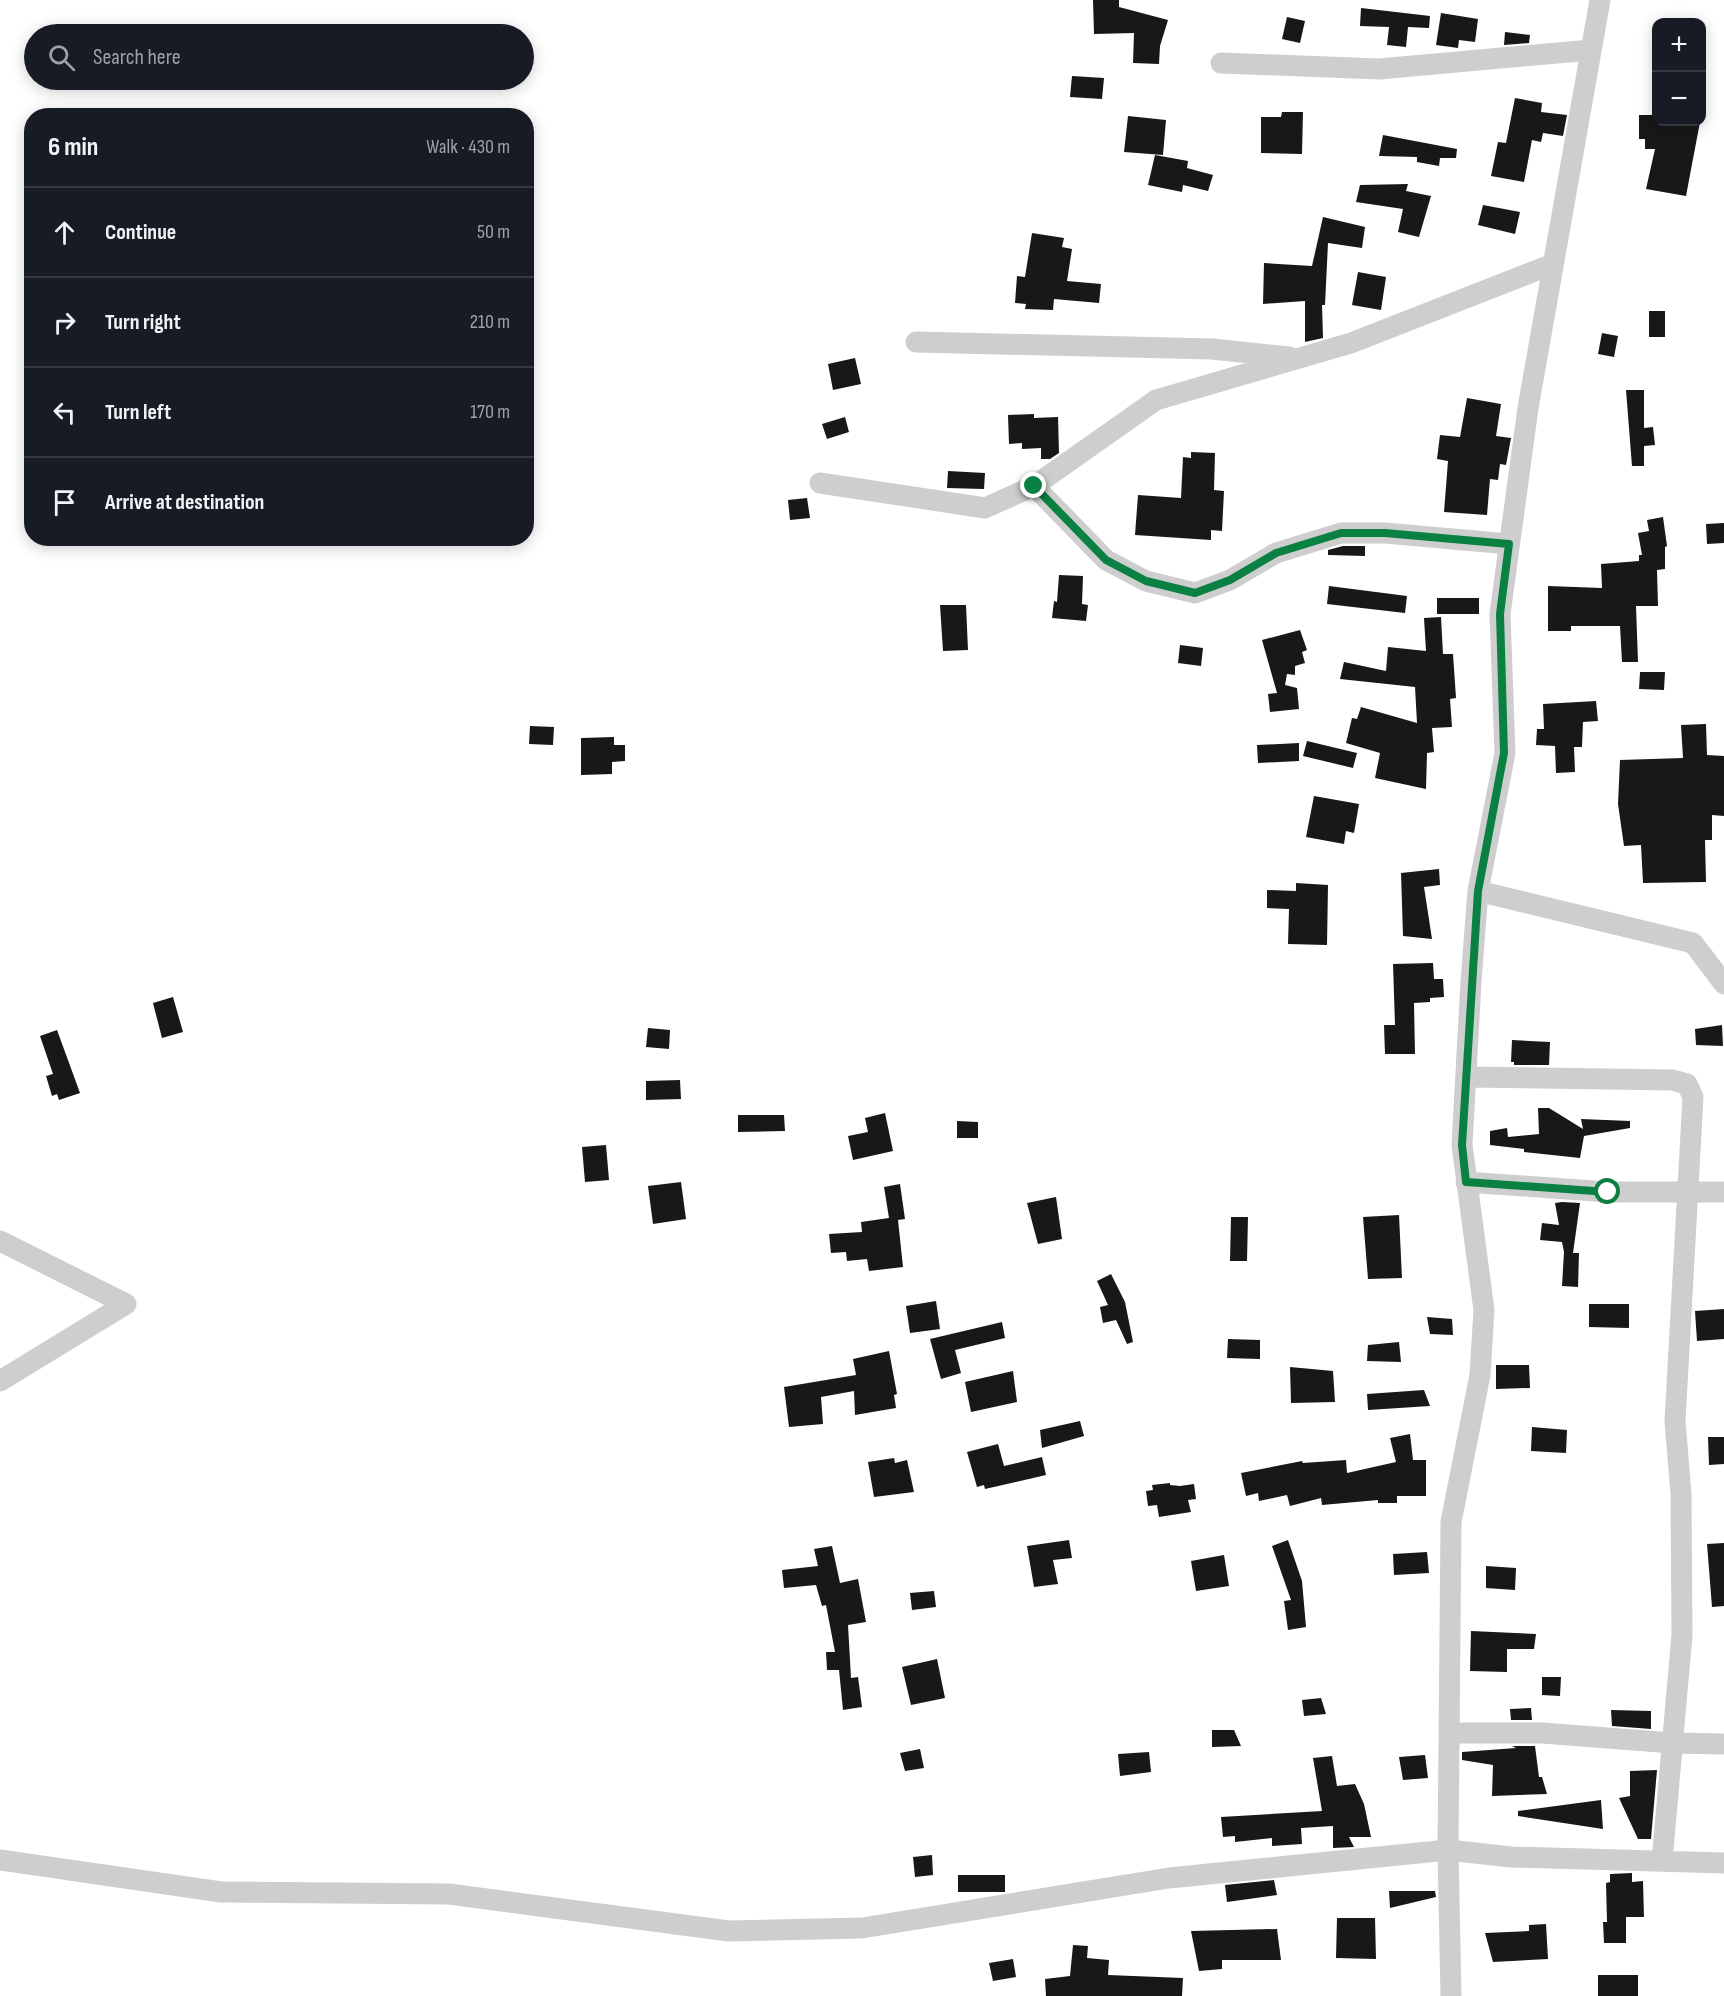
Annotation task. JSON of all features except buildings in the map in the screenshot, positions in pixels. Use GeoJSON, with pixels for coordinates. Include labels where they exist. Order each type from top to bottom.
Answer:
{"type":"FeatureCollection","features":[{"type":"Feature","properties":{"kind":"street"},"geometry":{"type":"LineString","coordinates":[[1451,1996],[1448,1850],[1451,1522],[1480,1375],[1484,1310],[1462,1145],[1478,891],[1504,753],[1500,614],[1509,544],[1528,408],[1600,0]]}},
{"type":"Feature","properties":{"kind":"street"},"geometry":{"type":"LineString","coordinates":[[1221,63],[1379,69],[1591,50]]}},
{"type":"Feature","properties":{"kind":"street"},"geometry":{"type":"LineString","coordinates":[[820,483],[985,508],[1034,486],[1156,400],[1352,344],[1553,264]]}},
{"type":"Feature","properties":{"kind":"street"},"geometry":{"type":"LineString","coordinates":[[916,342],[1212,349],[1301,358]]}},
{"type":"Feature","properties":{"kind":"street"},"geometry":{"type":"LineString","coordinates":[[1034,486],[1106,560],[1146,581],[1195,593],[1230,580],[1276,553],[1341,533],[1385,533],[1509,544]]}},
{"type":"Feature","properties":{"kind":"street"},"geometry":{"type":"LineString","coordinates":[[1478,891],[1693,943],[1724,984]]}},
{"type":"Feature","properties":{"kind":"street"},"geometry":{"type":"LineString","coordinates":[[1466,1077],[1672,1080],[1687,1084],[1693,1097],[1675,1420],[1681,1494],[1682,1635],[1662,1861]]}},
{"type":"Feature","properties":{"kind":"street"},"geometry":{"type":"LineString","coordinates":[[1466,1182],[1608,1192],[1687,1194],[1724,1192]]}},
{"type":"Feature","properties":{"kind":"street"},"geometry":{"type":"LineString","coordinates":[[0,1241],[126,1304],[0,1381]]}},
{"type":"Feature","properties":{"kind":"street"},"geometry":{"type":"LineString","coordinates":[[1449,1733],[1542,1733],[1672,1743],[1724,1744]]}},
{"type":"Feature","properties":{"kind":"street"},"geometry":{"type":"LineString","coordinates":[[0,1860],[221,1892],[449,1894],[729,1931],[862,1928],[1169,1878],[1448,1850],[1511,1857],[1724,1863]]}},
{"type":"Feature","properties":{"kind":"route"},"geometry":{"type":"LineString","coordinates":[[1034,486],[1106,560],[1146,581],[1195,593],[1230,580],[1276,553],[1341,533],[1385,533],[1509,544],[1500,614],[1504,753],[1478,891],[1462,1145],[1466,1182],[1608,1192]]}}]}
